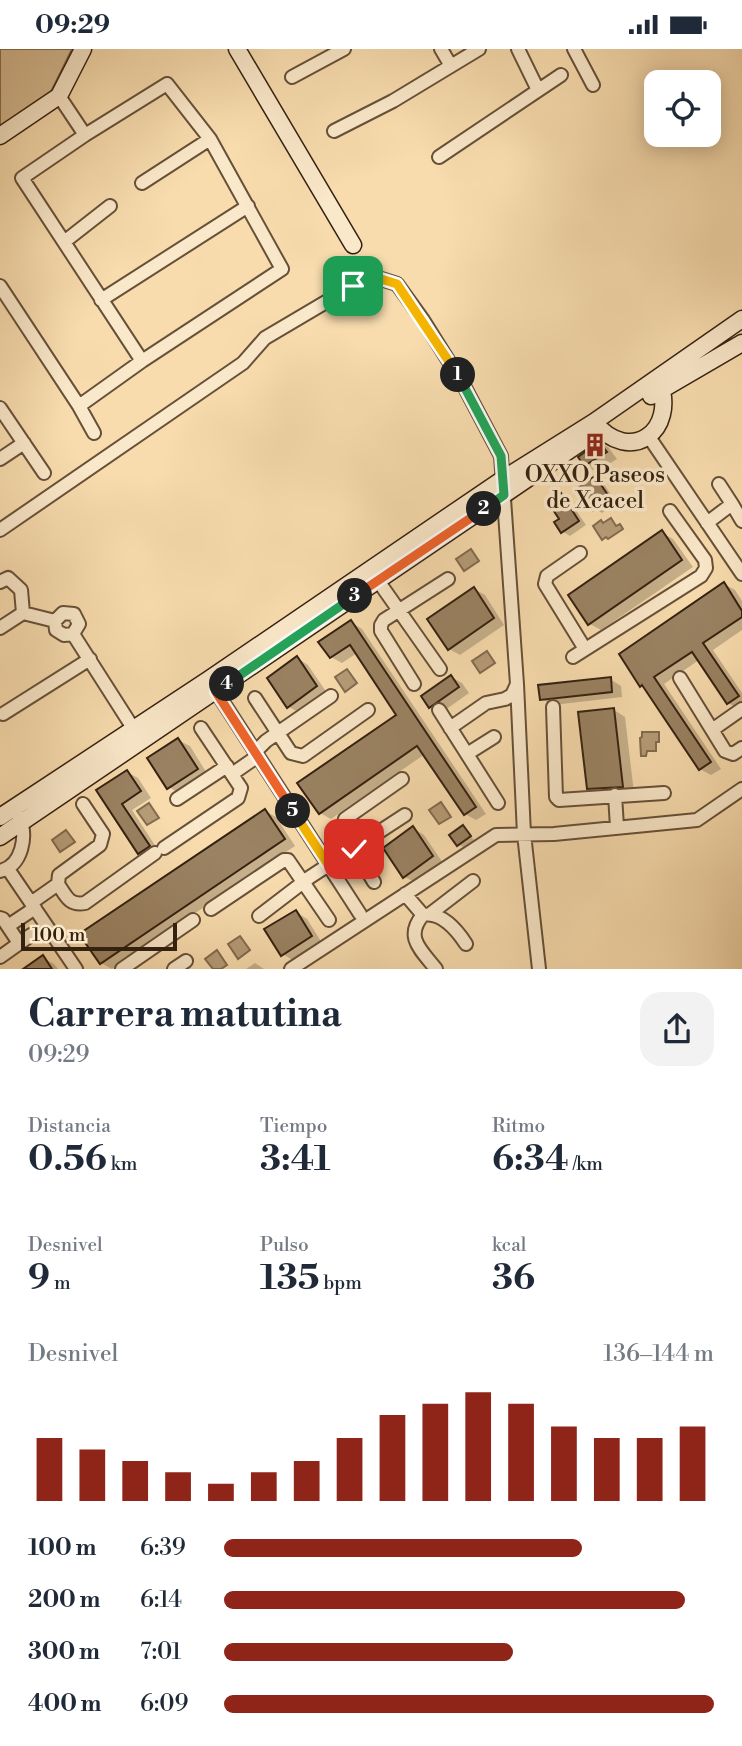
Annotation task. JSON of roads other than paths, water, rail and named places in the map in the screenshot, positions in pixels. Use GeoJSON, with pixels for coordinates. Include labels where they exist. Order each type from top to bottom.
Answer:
{"type":"FeatureCollection","features":[{"type":"Feature","properties":{"kind":"main road"},"geometry":{"type":"LineString","coordinates":[[0,136],[59,96],[83,49]]}},
{"type":"Feature","properties":{"kind":"main road"},"geometry":{"type":"LineString","coordinates":[[237,49],[353,245]]}},
{"type":"Feature","properties":{"kind":"main road"},"geometry":{"type":"LineString","coordinates":[[0,837],[212,686],[503,487],[660,384],[742,320]]}},
{"type":"Feature","properties":{"kind":"main road"},"geometry":{"type":"LineString","coordinates":[[660,384],[742,343]]}},
{"type":"Feature","properties":{"kind":"main road"},"geometry":{"type":"LineString","coordinates":[[597,426],[614,440],[625,442],[649,437],[663,415],[665,404],[660,384]]}},
{"type":"Feature","properties":{"kind":"main road"},"geometry":{"type":"LineString","coordinates":[[0,817],[133,728],[212,686]]}},
{"type":"Feature","properties":{"kind":"street"},"geometry":{"type":"LineString","coordinates":[[292,77],[344,49]]}},
{"type":"Feature","properties":{"kind":"street"},"geometry":{"type":"LineString","coordinates":[[441,49],[451,66]]}},
{"type":"Feature","properties":{"kind":"street"},"geometry":{"type":"LineString","coordinates":[[334,131],[393,101],[479,49]]}},
{"type":"Feature","properties":{"kind":"street"},"geometry":{"type":"LineString","coordinates":[[518,49],[538,90]]}},
{"type":"Feature","properties":{"kind":"street"},"geometry":{"type":"LineString","coordinates":[[575,49],[593,85]]}},
{"type":"Feature","properties":{"kind":"street"},"geometry":{"type":"LineString","coordinates":[[439,156],[561,75]]}},
{"type":"Feature","properties":{"kind":"street"},"geometry":{"type":"LineString","coordinates":[[79,406],[282,269],[210,139],[167,84],[85,135],[22,179],[142,361]]}},
{"type":"Feature","properties":{"kind":"street"},"geometry":{"type":"LineString","coordinates":[[59,96],[85,135]]}},
{"type":"Feature","properties":{"kind":"street"},"geometry":{"type":"LineString","coordinates":[[142,183],[210,139]]}},
{"type":"Feature","properties":{"kind":"street"},"geometry":{"type":"LineString","coordinates":[[64,242],[110,206]]}},
{"type":"Feature","properties":{"kind":"street"},"geometry":{"type":"LineString","coordinates":[[101,300],[248,206]]}},
{"type":"Feature","properties":{"kind":"street"},"geometry":{"type":"LineString","coordinates":[[0,530],[243,363],[265,338],[353,286],[378,278],[397,284],[463,384],[501,456],[517,684],[524,834],[539,969]]}},
{"type":"Feature","properties":{"kind":"street"},"geometry":{"type":"LineString","coordinates":[[0,286],[94,433]]}},
{"type":"Feature","properties":{"kind":"street"},"geometry":{"type":"LineString","coordinates":[[0,408],[44,473]]}},
{"type":"Feature","properties":{"kind":"street"},"geometry":{"type":"LineString","coordinates":[[649,437],[742,574]]}},
{"type":"Feature","properties":{"kind":"street"},"geometry":{"type":"LineString","coordinates":[[0,459],[24,443]]}},
{"type":"Feature","properties":{"kind":"street"},"geometry":{"type":"LineString","coordinates":[[719,484],[742,521]]}},
{"type":"Feature","properties":{"kind":"street"},"geometry":{"type":"LineString","coordinates":[[693,544],[732,504]]}},
{"type":"Feature","properties":{"kind":"street"},"geometry":{"type":"LineString","coordinates":[[573,657],[701,576],[706,568],[705,559],[670,511]]}},
{"type":"Feature","properties":{"kind":"street"},"geometry":{"type":"LineString","coordinates":[[580,552],[547,576],[545,584],[585,649]]}},
{"type":"Feature","properties":{"kind":"street"},"geometry":{"type":"LineString","coordinates":[[374,575],[440,669]]}},
{"type":"Feature","properties":{"kind":"street"},"geometry":{"type":"LineString","coordinates":[[0,582],[8,578],[21,590],[23,613]]}},
{"type":"Feature","properties":{"kind":"street"},"geometry":{"type":"LineString","coordinates":[[414,684],[381,631],[381,625],[384,620],[448,579]]}},
{"type":"Feature","properties":{"kind":"street"},"geometry":{"type":"LineString","coordinates":[[0,628],[23,613],[55,621]]}},
{"type":"Feature","properties":{"kind":"street"},"geometry":{"type":"LineString","coordinates":[[55,621],[63,613],[74,614],[79,624],[73,634]]}},
{"type":"Feature","properties":{"kind":"street"},"geometry":{"type":"LineString","coordinates":[[55,621],[56,630],[64,635],[73,634]]}},
{"type":"Feature","properties":{"kind":"street"},"geometry":{"type":"LineString","coordinates":[[73,634],[133,728]]}},
{"type":"Feature","properties":{"kind":"street"},"geometry":{"type":"LineString","coordinates":[[3,714],[90,659]]}},
{"type":"Feature","properties":{"kind":"street"},"geometry":{"type":"LineString","coordinates":[[680,678],[728,754],[742,748]]}},
{"type":"Feature","properties":{"kind":"street"},"geometry":{"type":"LineString","coordinates":[[450,728],[486,703],[512,695],[517,684]]}},
{"type":"Feature","properties":{"kind":"street"},"geometry":{"type":"LineString","coordinates":[[212,686],[360,914]]}},
{"type":"Feature","properties":{"kind":"street"},"geometry":{"type":"LineString","coordinates":[[177,799],[256,754],[266,741],[331,696]]}},
{"type":"Feature","properties":{"kind":"street"},"geometry":{"type":"LineString","coordinates":[[255,698],[291,753],[303,757],[368,710]]}},
{"type":"Feature","properties":{"kind":"street"},"geometry":{"type":"LineString","coordinates":[[553,707],[556,797],[562,801],[664,793]]}},
{"type":"Feature","properties":{"kind":"street"},"geometry":{"type":"LineString","coordinates":[[712,730],[742,709]]}},
{"type":"Feature","properties":{"kind":"street"},"geometry":{"type":"LineString","coordinates":[[439,711],[498,803]]}},
{"type":"Feature","properties":{"kind":"street"},"geometry":{"type":"LineString","coordinates":[[83,804],[103,834],[103,840],[100,845],[59,874],[58,884],[69,901],[76,905],[85,903],[239,797],[241,788],[201,728]]}},
{"type":"Feature","properties":{"kind":"street"},"geometry":{"type":"LineString","coordinates":[[467,754],[494,737]]}},
{"type":"Feature","properties":{"kind":"street"},"geometry":{"type":"LineString","coordinates":[[374,882],[342,829],[345,819],[402,779]]}},
{"type":"Feature","properties":{"kind":"street"},"geometry":{"type":"LineString","coordinates":[[291,969],[496,835],[554,834],[697,820],[742,789]]}},
{"type":"Feature","properties":{"kind":"street"},"geometry":{"type":"LineString","coordinates":[[615,795],[617,828]]}},
{"type":"Feature","properties":{"kind":"street"},"geometry":{"type":"LineString","coordinates":[[14,807],[22,823],[24,841],[17,858],[4,870],[33,906],[76,969]]}},
{"type":"Feature","properties":{"kind":"street"},"geometry":{"type":"LineString","coordinates":[[259,916],[305,881],[405,815]]}},
{"type":"Feature","properties":{"kind":"street"},"geometry":{"type":"LineString","coordinates":[[211,909],[284,860],[292,863],[329,920]]}},
{"type":"Feature","properties":{"kind":"street"},"geometry":{"type":"LineString","coordinates":[[436,969],[418,946],[413,934],[415,924],[473,881]]}},
{"type":"Feature","properties":{"kind":"street"},"geometry":{"type":"LineString","coordinates":[[19,943],[8,921],[33,906],[58,884]]}},
{"type":"Feature","properties":{"kind":"street"},"geometry":{"type":"LineString","coordinates":[[405,894],[426,914],[447,922],[466,944]]}},
{"type":"Feature","properties":{"kind":"street"},"geometry":{"type":"LineString","coordinates":[[122,969],[193,920]]}},
{"type":"Feature","properties":{"kind":"street"},"geometry":{"type":"LineString","coordinates":[[0,957],[31,935]]}},
{"type":"Feature","properties":{"kind":"street"},"geometry":{"type":"LineString","coordinates":[[174,969],[186,961]]}},
{"type":"Feature","properties":{"kind":"place","name":"OXXO Paseos de Xcacel"},"geometry":{"type":"Point","coordinates":[595,445]}}]}
